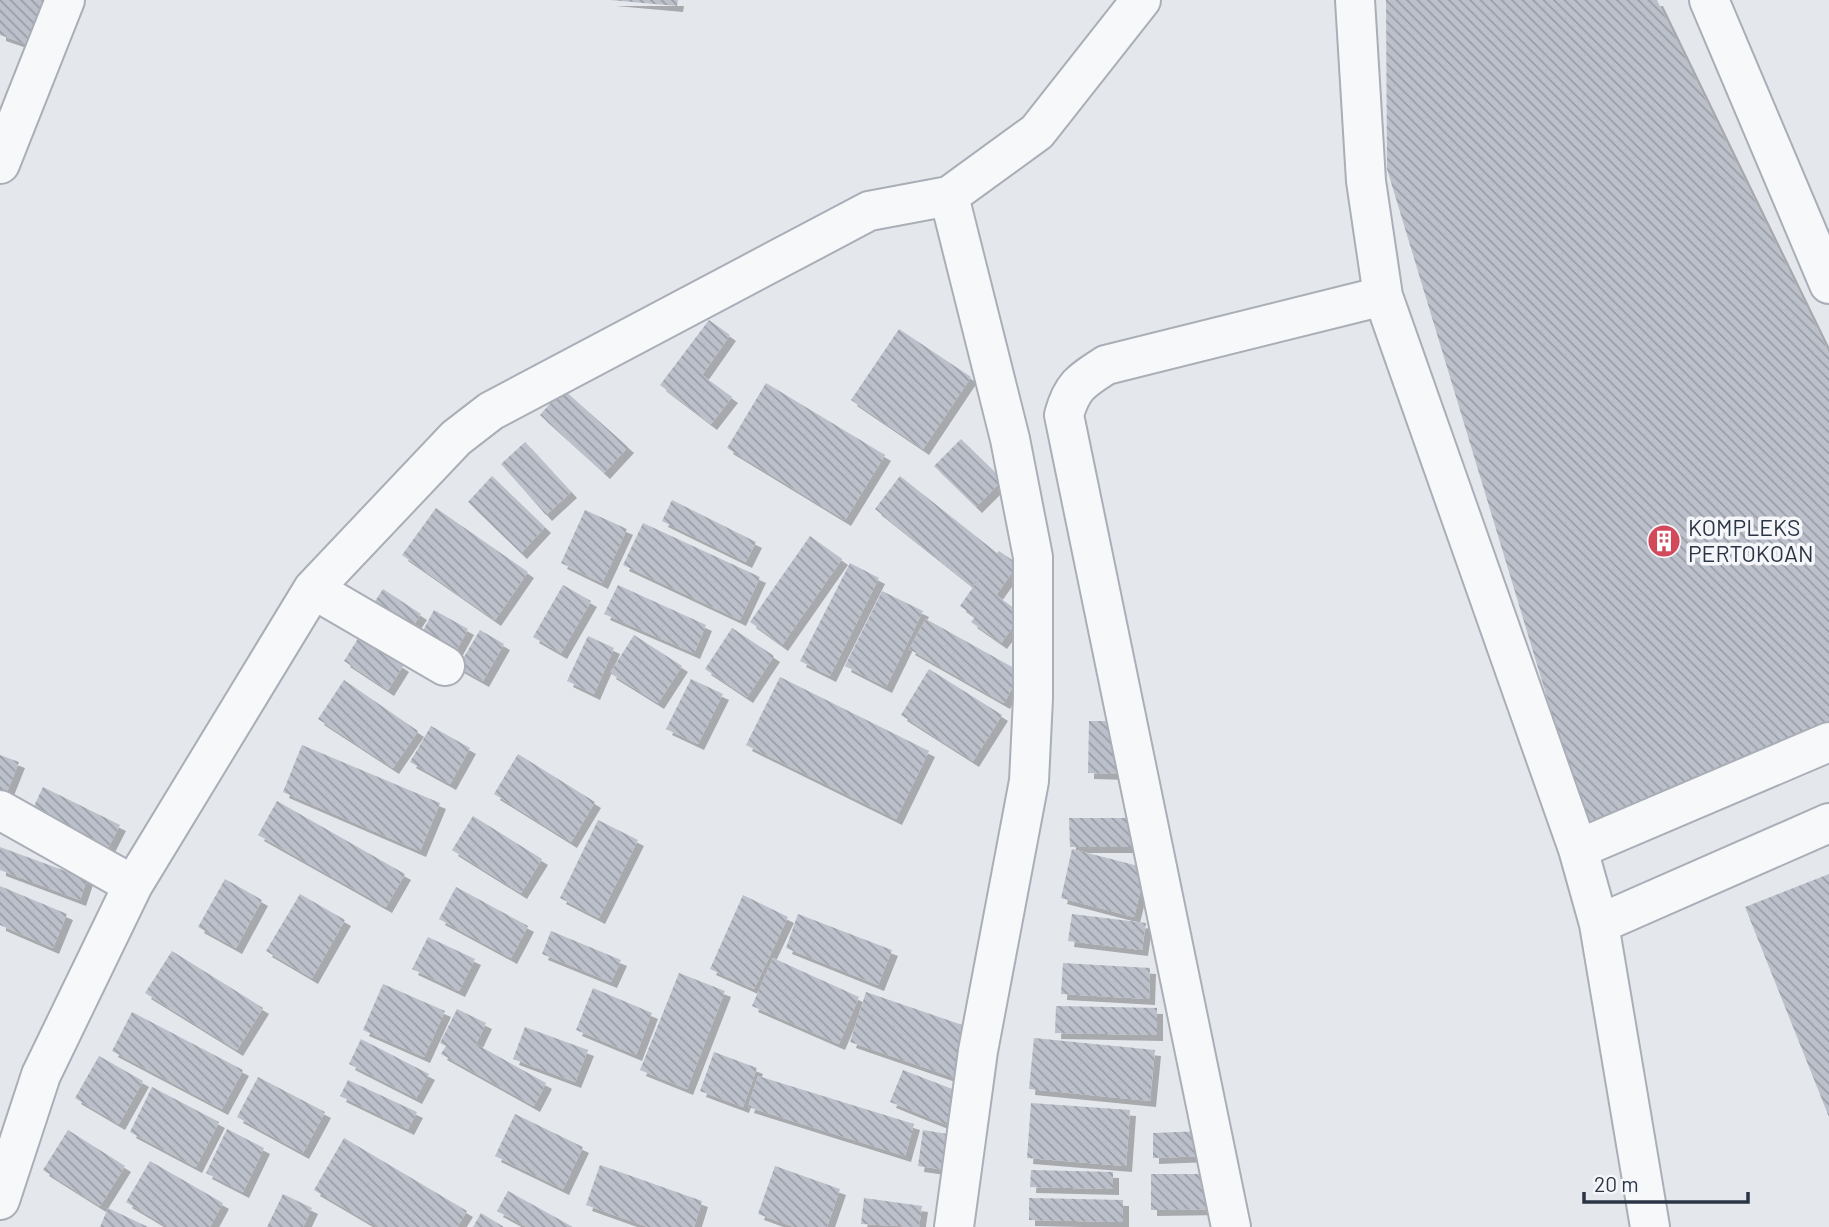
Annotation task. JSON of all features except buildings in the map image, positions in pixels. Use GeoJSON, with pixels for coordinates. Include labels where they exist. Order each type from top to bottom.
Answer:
{"type":"FeatureCollection","features":[{"type":"Feature","properties":{"kind":"street"},"geometry":{"type":"LineString","coordinates":[[0,164],[65,0]]}},
{"type":"Feature","properties":{"kind":"street"},"geometry":{"type":"LineString","coordinates":[[0,1200],[41,1075],[127,882],[313,589],[456,438],[492,411],[869,211],[948,195],[1037,132],[1141,0]]}},
{"type":"Feature","properties":{"kind":"street"},"geometry":{"type":"LineString","coordinates":[[1355,0],[1366,181],[1383,296],[1578,849],[1600,924],[1650,1227]]}},
{"type":"Feature","properties":{"kind":"street"},"geometry":{"type":"LineString","coordinates":[[1709,0],[1829,284]]}},
{"type":"Feature","properties":{"kind":"street"},"geometry":{"type":"LineString","coordinates":[[948,195],[1010,439],[1033,557],[1033,698],[1029,781],[978,1051],[954,1227]]}},
{"type":"Feature","properties":{"kind":"street"},"geometry":{"type":"LineString","coordinates":[[1231,1227],[1064,415],[1070,394],[1082,380],[1106,365],[1383,296]]}},
{"type":"Feature","properties":{"kind":"street"},"geometry":{"type":"LineString","coordinates":[[313,589],[444,666]]}},
{"type":"Feature","properties":{"kind":"street"},"geometry":{"type":"LineString","coordinates":[[1578,849],[1829,743]]}},
{"type":"Feature","properties":{"kind":"street"},"geometry":{"type":"LineString","coordinates":[[0,810],[127,882]]}},
{"type":"Feature","properties":{"kind":"street"},"geometry":{"type":"LineString","coordinates":[[1600,924],[1829,822]]}},
{"type":"Feature","properties":{"kind":"place","name":"KOMPLEKS PERTOKOAN"},"geometry":{"type":"Point","coordinates":[1664,541]}}]}
